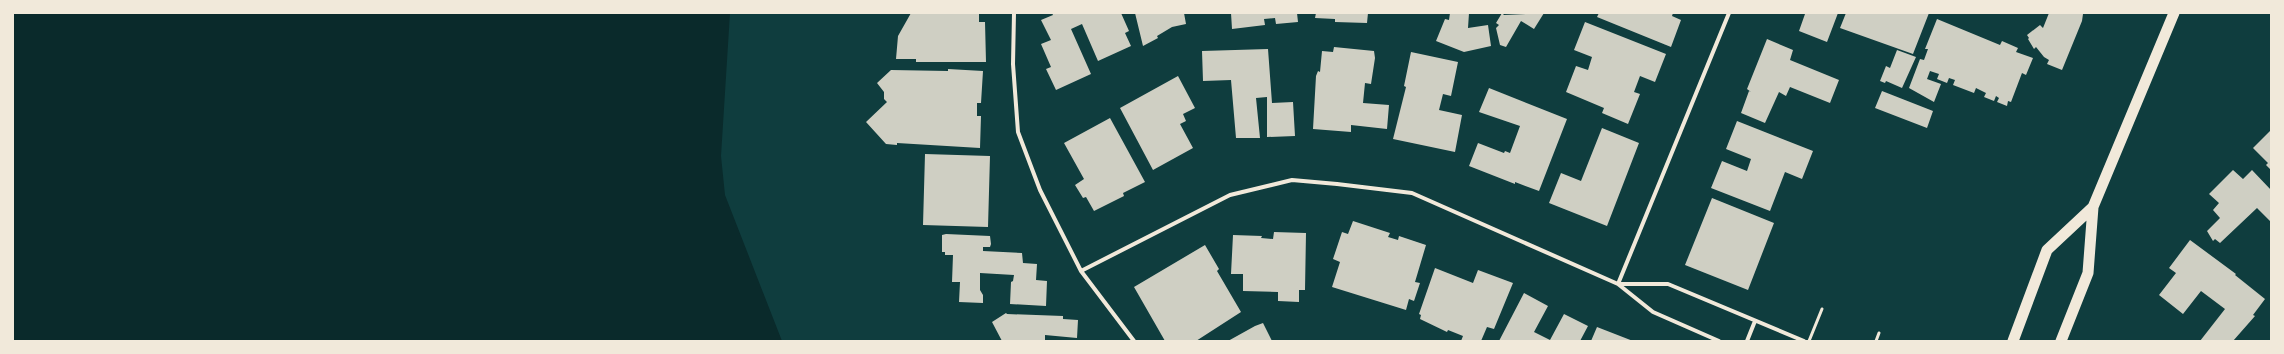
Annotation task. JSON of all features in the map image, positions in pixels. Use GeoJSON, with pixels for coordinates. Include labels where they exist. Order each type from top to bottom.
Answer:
{"type":"FeatureCollection","features":[{"type":"Feature","properties":{"kind":"highway"},"geometry":{"type":"LineString","coordinates":[[2061,341],[2088,273],[2093,208],[2174,13]]}},
{"type":"Feature","properties":{"kind":"highway"},"geometry":{"type":"LineString","coordinates":[[2013,341],[2047,250],[2093,208]]}},
{"type":"Feature","properties":{"kind":"street"},"geometry":{"type":"LineString","coordinates":[[1014,13],[1013,64],[1018,132],[1040,190],[1081,271],[1134,341]]}},
{"type":"Feature","properties":{"kind":"street"},"geometry":{"type":"LineString","coordinates":[[1618,284],[1729,13]]}},
{"type":"Feature","properties":{"kind":"street"},"geometry":{"type":"LineString","coordinates":[[1081,271],[1230,195],[1292,180],[1412,193],[1618,284],[1653,312],[1719,341]]}},
{"type":"Feature","properties":{"kind":"street"},"geometry":{"type":"LineString","coordinates":[[1618,284],[1668,284],[1804,341]]}},
{"type":"Feature","properties":{"kind":"street"},"geometry":{"type":"LineString","coordinates":[[1747,341],[1755,321]]}},
{"type":"Feature","properties":{"kind":"lane"},"geometry":{"type":"LineString","coordinates":[[1809,341],[1822,309]]}},
{"type":"Feature","properties":{"kind":"lane"},"geometry":{"type":"LineString","coordinates":[[1876,341],[1879,333]]}},
{"type":"Feature","properties":{"kind":"water"},"geometry":{"type":"Polygon","coordinates":[[[13,13],[730,13],[721,156],[725,195],[782,341],[13,341],[13,13]]]}},
{"type":"Feature","properties":{"kind":"building"},"geometry":{"type":"Polygon","coordinates":[[[911,13],[979,13],[979,22],[985,22],[986,62],[916,62],[916,59],[896,59],[898,36],[911,13]]]}},
{"type":"Feature","properties":{"kind":"building"},"geometry":{"type":"Polygon","coordinates":[[[1052,13],[1121,13],[1129,31],[1125,33],[1131,46],[1098,61],[1082,24],[1071,29],[1091,74],[1056,90],[1046,69],[1051,67],[1041,44],[1051,40],[1041,20],[1053,15],[1052,13]]]}},
{"type":"Feature","properties":{"kind":"building"},"geometry":{"type":"Polygon","coordinates":[[[1135,13],[1184,13],[1186,24],[1172,27],[1157,36],[1158,38],[1143,46],[1135,13]]]}},
{"type":"Feature","properties":{"kind":"building"},"geometry":{"type":"Polygon","coordinates":[[[1231,13],[1297,13],[1298,22],[1276,24],[1275,18],[1264,19],[1265,25],[1232,29],[1231,13]]]}},
{"type":"Feature","properties":{"kind":"building"},"geometry":{"type":"Polygon","coordinates":[[[1316,13],[1368,13],[1367,23],[1335,22],[1335,19],[1315,18],[1316,13]]]}},
{"type":"Feature","properties":{"kind":"building"},"geometry":{"type":"Polygon","coordinates":[[[1450,13],[1469,13],[1468,28],[1488,25],[1491,46],[1464,52],[1436,41],[1445,19],[1449,20],[1450,13]]]}},
{"type":"Feature","properties":{"kind":"building"},"geometry":{"type":"Polygon","coordinates":[[[1502,13],[1504,15],[1544,13],[1534,29],[1521,21],[1506,47],[1500,45],[1496,28],[1499,25],[1496,23],[1502,13]]]}},
{"type":"Feature","properties":{"kind":"building"},"geometry":{"type":"Polygon","coordinates":[[[1599,13],[1673,13],[1672,16],[1681,20],[1671,47],[1597,17],[1599,13]]]}},
{"type":"Feature","properties":{"kind":"building"},"geometry":{"type":"Polygon","coordinates":[[[1802,13],[1838,13],[1827,42],[1799,31],[1805,14],[1802,13]]]}},
{"type":"Feature","properties":{"kind":"building"},"geometry":{"type":"Polygon","coordinates":[[[1846,13],[1929,13],[1913,54],[1840,28],[1846,13]]]}},
{"type":"Feature","properties":{"kind":"building"},"geometry":{"type":"Polygon","coordinates":[[[2049,13],[2083,14],[2082,21],[2062,70],[2047,64],[2049,60],[2044,57],[2036,47],[2034,49],[2027,35],[2040,25],[2043,28],[2049,13]]]}},
{"type":"Feature","properties":{"kind":"building"},"geometry":{"type":"Polygon","coordinates":[[[1937,19],[2000,45],[2002,41],[2018,48],[2016,52],[2033,58],[2026,75],[2022,73],[2011,102],[2008,101],[2007,106],[1997,102],[1999,98],[1996,96],[1994,101],[1984,97],[1986,93],[1976,88],[1974,93],[1953,85],[1955,80],[1949,78],[1947,83],[1937,79],[1939,74],[1930,71],[1927,79],[1941,84],[1934,102],[1909,88],[1920,59],[1924,60],[1928,49],[1925,49],[1937,19]]]}},
{"type":"Feature","properties":{"kind":"building"},"geometry":{"type":"Polygon","coordinates":[[[1585,22],[1666,54],[1655,82],[1640,76],[1634,92],[1640,94],[1628,124],[1602,113],[1604,108],[1566,92],[1576,66],[1588,70],[1592,57],[1574,50],[1585,22]]]}},
{"type":"Feature","properties":{"kind":"building"},"geometry":{"type":"Polygon","coordinates":[[[1767,39],[1793,50],[1790,60],[1839,80],[1830,103],[1790,87],[1786,96],[1779,92],[1765,123],[1741,113],[1749,91],[1751,92],[1747,89],[1767,39]]]}},
{"type":"Feature","properties":{"kind":"building"},"geometry":{"type":"Polygon","coordinates":[[[1334,47],[1374,51],[1375,58],[1371,84],[1365,83],[1363,103],[1389,105],[1387,129],[1351,125],[1351,132],[1313,129],[1316,76],[1318,71],[1320,72],[1322,51],[1333,52],[1334,47]]]}},
{"type":"Feature","properties":{"kind":"building"},"geometry":{"type":"Polygon","coordinates":[[[1268,49],[1272,103],[1293,102],[1295,136],[1267,137],[1267,97],[1256,98],[1260,138],[1236,138],[1231,80],[1203,81],[1202,51],[1268,49]]]}},
{"type":"Feature","properties":{"kind":"building"},"geometry":{"type":"Polygon","coordinates":[[[1897,50],[1916,57],[1902,88],[1886,81],[1885,83],[1880,81],[1886,66],[1890,68],[1897,50]]]}},
{"type":"Feature","properties":{"kind":"building"},"geometry":{"type":"Polygon","coordinates":[[[1411,52],[1458,62],[1451,96],[1443,94],[1439,110],[1462,115],[1455,152],[1393,139],[1406,87],[1404,86],[1411,52]]]}},
{"type":"Feature","properties":{"kind":"building"},"geometry":{"type":"Polygon","coordinates":[[[948,69],[983,71],[981,103],[977,103],[977,116],[981,116],[980,148],[897,143],[897,145],[886,144],[866,122],[887,102],[884,99],[884,92],[877,83],[891,70],[948,71],[948,69]]]}},
{"type":"Feature","properties":{"kind":"building"},"geometry":{"type":"Polygon","coordinates":[[[1178,76],[1195,108],[1183,114],[1186,121],[1180,124],[1193,148],[1153,170],[1120,108],[1178,76]]]}},
{"type":"Feature","properties":{"kind":"building"},"geometry":{"type":"Polygon","coordinates":[[[1489,88],[1567,119],[1539,191],[1515,182],[1515,184],[1469,166],[1478,143],[1504,153],[1505,151],[1510,153],[1520,126],[1479,112],[1489,88]]]}},
{"type":"Feature","properties":{"kind":"building"},"geometry":{"type":"Polygon","coordinates":[[[1882,91],[1933,111],[1927,128],[1875,108],[1882,91]]]}},
{"type":"Feature","properties":{"kind":"building"},"geometry":{"type":"Polygon","coordinates":[[[1110,118],[1145,182],[1123,193],[1124,196],[1094,211],[1086,197],[1083,198],[1075,185],[1084,179],[1064,143],[1110,118]]]}},
{"type":"Feature","properties":{"kind":"building"},"geometry":{"type":"Polygon","coordinates":[[[1737,121],[1813,151],[1802,179],[1785,172],[1770,211],[1711,188],[1722,161],[1747,171],[1751,159],[1726,149],[1737,121]]]}},
{"type":"Feature","properties":{"kind":"building"},"geometry":{"type":"Polygon","coordinates":[[[1602,128],[1639,143],[1607,226],[1549,203],[1561,173],[1581,181],[1602,128]]]}},
{"type":"Feature","properties":{"kind":"building"},"geometry":{"type":"Polygon","coordinates":[[[2271,130],[2271,170],[2266,165],[2268,163],[2253,148],[2271,130]]]}},
{"type":"Feature","properties":{"kind":"building"},"geometry":{"type":"Polygon","coordinates":[[[925,154],[990,156],[988,227],[923,225],[925,154]]]}},
{"type":"Feature","properties":{"kind":"building"},"geometry":{"type":"Polygon","coordinates":[[[2233,170],[2243,179],[2252,170],[2271,190],[2271,222],[2257,208],[2220,243],[2215,239],[2213,241],[2207,231],[2220,218],[2213,210],[2219,203],[2209,194],[2233,170]]]}},
{"type":"Feature","properties":{"kind":"building"},"geometry":{"type":"Polygon","coordinates":[[[1712,198],[1774,223],[1748,290],[1685,265],[1712,198]]]}},
{"type":"Feature","properties":{"kind":"building"},"geometry":{"type":"Polygon","coordinates":[[[1353,221],[1390,233],[1388,237],[1398,240],[1399,236],[1426,245],[1415,282],[1420,283],[1414,301],[1409,299],[1406,310],[1332,287],[1340,262],[1333,259],[1342,232],[1348,234],[1353,221]]]}},
{"type":"Feature","properties":{"kind":"building"},"geometry":{"type":"Polygon","coordinates":[[[1274,232],[1306,233],[1305,290],[1299,290],[1299,302],[1278,301],[1278,292],[1243,291],[1243,274],[1231,274],[1233,235],[1262,236],[1261,238],[1273,239],[1274,232]]]}},
{"type":"Feature","properties":{"kind":"building"},"geometry":{"type":"Polygon","coordinates":[[[942,235],[990,236],[990,247],[983,247],[983,251],[1022,253],[1023,263],[1037,264],[1036,280],[1047,281],[1046,306],[1010,304],[1011,282],[1013,281],[1014,275],[980,273],[980,290],[983,295],[983,303],[959,302],[960,282],[952,282],[953,255],[945,255],[945,252],[942,252],[942,235]]]}},
{"type":"Feature","properties":{"kind":"building"},"geometry":{"type":"Polygon","coordinates":[[[2190,240],[2236,274],[2235,275],[2265,299],[2253,315],[2255,316],[2233,341],[2200,341],[2225,309],[2201,291],[2183,314],[2159,295],[2176,273],[2169,268],[2190,240]]]}},
{"type":"Feature","properties":{"kind":"building"},"geometry":{"type":"Polygon","coordinates":[[[1205,245],[1219,269],[1217,271],[1241,312],[1196,341],[1165,341],[1134,287],[1205,245]]]}},
{"type":"Feature","properties":{"kind":"building"},"geometry":{"type":"Polygon","coordinates":[[[1435,268],[1473,283],[1478,270],[1513,283],[1494,329],[1487,327],[1481,341],[1461,341],[1463,336],[1448,330],[1447,332],[1420,319],[1421,315],[1419,314],[1435,268]]]}},
{"type":"Feature","properties":{"kind":"building"},"geometry":{"type":"Polygon","coordinates":[[[1524,293],[1548,306],[1534,332],[1550,340],[1564,314],[1588,326],[1580,341],[1499,341],[1524,293]]]}},
{"type":"Feature","properties":{"kind":"building"},"geometry":{"type":"Polygon","coordinates":[[[1006,313],[1063,316],[1063,319],[1078,320],[1077,338],[1045,335],[1045,341],[1002,341],[992,322],[1006,313]]]}},
{"type":"Feature","properties":{"kind":"building"},"geometry":{"type":"Polygon","coordinates":[[[1263,323],[1272,341],[1228,341],[1255,326],[1263,323]]]}},
{"type":"Feature","properties":{"kind":"building"},"geometry":{"type":"Polygon","coordinates":[[[1597,327],[1633,341],[1591,341],[1597,327]]]}}]}
